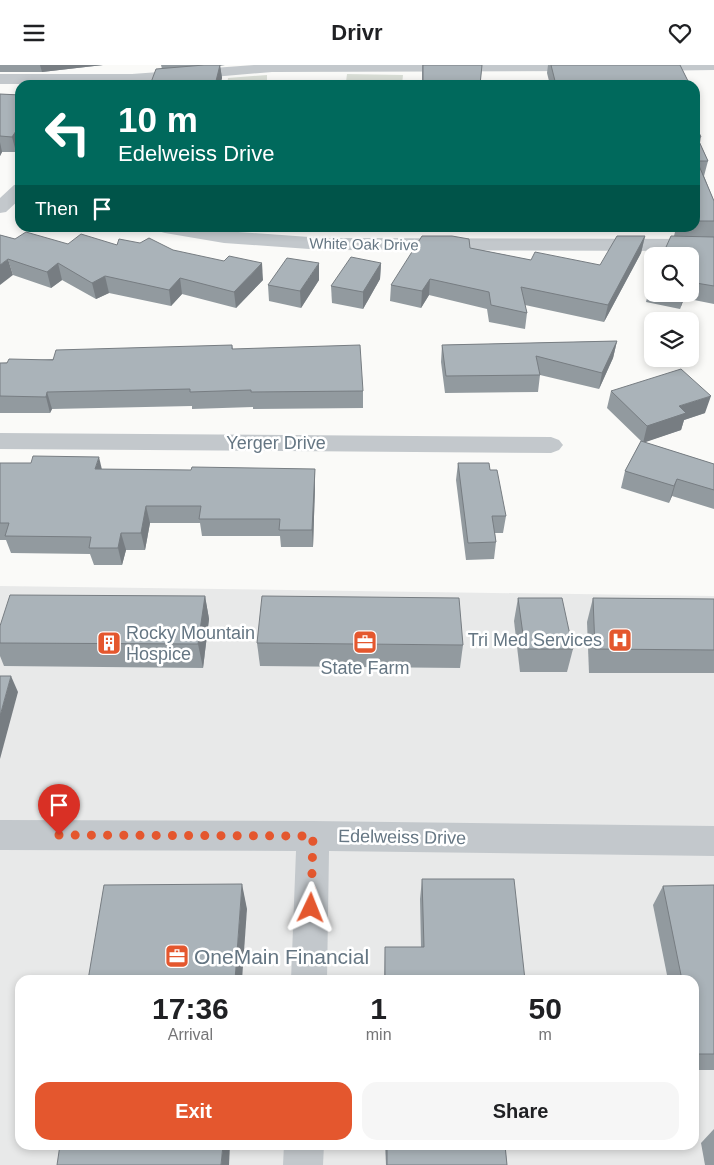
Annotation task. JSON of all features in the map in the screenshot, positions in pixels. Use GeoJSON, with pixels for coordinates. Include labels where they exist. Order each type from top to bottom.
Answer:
{"type":"FeatureCollection","features":[{"type":"Feature","properties":{"kind":"street"},"geometry":{"type":"LineString","coordinates":[[630,67],[712,66],[714,81]]}},
{"type":"Feature","properties":{"kind":"street"},"geometry":{"type":"LineString","coordinates":[[512,80],[513,67]]}},
{"type":"Feature","properties":{"kind":"street"},"geometry":{"type":"LineString","coordinates":[[149,80],[272,68],[600,67]]}},
{"type":"Feature","properties":{"kind":"street"},"geometry":{"type":"LineString","coordinates":[[0,79],[43,80]]}},
{"type":"Feature","properties":{"kind":"street"},"geometry":{"type":"LineString","coordinates":[[4,215],[15,197]]}},
{"type":"Feature","properties":{"kind":"street","name":"White Oak Drive"},"geometry":{"type":"LineString","coordinates":[[194,232],[224,237],[322,244],[495,236],[714,245]]}},
{"type":"Feature","properties":{"kind":"street","name":"Yerger Drive"},"geometry":{"type":"LineString","coordinates":[[0,441],[551,445]]}},
{"type":"Feature","properties":{"kind":"street","name":"Edelweiss Drive"},"geometry":{"type":"LineString","coordinates":[[0,835],[313,836],[714,841]]}},
{"type":"Feature","properties":{"kind":"street"},"geometry":{"type":"LineString","coordinates":[[309,975],[313,836]]}},
{"type":"Feature","properties":{"kind":"street"},"geometry":{"type":"LineString","coordinates":[[304,1150],[304,1165]]}},
{"type":"Feature","properties":{"kind":"shaded area"},"geometry":{"type":"Polygon","coordinates":[[[347,74],[403,75],[402,80],[346,80],[347,74]]]}},
{"type":"Feature","properties":{"kind":"shaded area"},"geometry":{"type":"Polygon","coordinates":[[[267,75],[267,80],[228,80],[228,78],[267,75]]]}},
{"type":"Feature","properties":{"kind":"shaded area"},"geometry":{"type":"Polygon","coordinates":[[[0,586],[714,596],[714,1165],[0,1165],[0,586]]]}},
{"type":"Feature","properties":{"kind":"building"},"geometry":{"type":"Polygon","coordinates":[[[220,65],[216,80],[152,80],[156,69],[220,65]]]}},
{"type":"Feature","properties":{"kind":"building"},"geometry":{"type":"Polygon","coordinates":[[[423,65],[482,65],[480,80],[423,80],[423,65]]]}},
{"type":"Feature","properties":{"kind":"building"},"geometry":{"type":"Polygon","coordinates":[[[551,65],[680,65],[688,80],[555,80],[551,65]]]}},
{"type":"Feature","properties":{"kind":"building"},"geometry":{"type":"Polygon","coordinates":[[[0,94],[15,95],[15,132],[12,137],[0,136],[0,94]]]}},
{"type":"Feature","properties":{"kind":"building"},"geometry":{"type":"Polygon","coordinates":[[[700,144],[708,161],[700,161],[700,144]]]}},
{"type":"Feature","properties":{"kind":"building"},"geometry":{"type":"Polygon","coordinates":[[[700,168],[714,201],[714,221],[700,221],[700,168]]]}},
{"type":"Feature","properties":{"kind":"building"},"geometry":{"type":"Polygon","coordinates":[[[26,232],[68,244],[81,234],[117,245],[119,239],[140,243],[149,238],[173,250],[224,261],[229,256],[262,263],[234,292],[180,278],[169,290],[105,276],[92,283],[58,263],[47,272],[8,259],[0,265],[0,235],[15,239],[26,232]]]}},
{"type":"Feature","properties":{"kind":"building"},"geometry":{"type":"Polygon","coordinates":[[[422,236],[452,236],[469,239],[470,248],[531,260],[535,252],[600,265],[617,236],[645,236],[608,305],[521,287],[527,313],[491,305],[489,292],[430,279],[422,291],[391,285],[422,236]]]}},
{"type":"Feature","properties":{"kind":"building"},"geometry":{"type":"Polygon","coordinates":[[[671,236],[714,237],[714,286],[699,284],[699,247],[666,247],[671,236]]]}},
{"type":"Feature","properties":{"kind":"building"},"geometry":{"type":"Polygon","coordinates":[[[351,257],[381,263],[363,292],[331,286],[351,257]]]}},
{"type":"Feature","properties":{"kind":"building"},"geometry":{"type":"Polygon","coordinates":[[[287,258],[319,263],[300,291],[268,285],[287,258]]]}},
{"type":"Feature","properties":{"kind":"building"},"geometry":{"type":"Polygon","coordinates":[[[617,341],[602,373],[536,356],[540,375],[446,376],[442,345],[617,341]]]}},
{"type":"Feature","properties":{"kind":"building"},"geometry":{"type":"Polygon","coordinates":[[[232,345],[232,349],[360,345],[363,391],[251,392],[251,390],[190,392],[190,389],[47,392],[46,397],[0,396],[0,363],[7,363],[9,359],[53,360],[56,350],[232,345]]]}},
{"type":"Feature","properties":{"kind":"building"},"geometry":{"type":"Polygon","coordinates":[[[681,369],[711,396],[679,406],[686,413],[647,426],[611,391],[681,369]]]}},
{"type":"Feature","properties":{"kind":"building"},"geometry":{"type":"Polygon","coordinates":[[[641,441],[714,464],[714,490],[677,479],[674,486],[625,471],[641,441]]]}},
{"type":"Feature","properties":{"kind":"building"},"geometry":{"type":"Polygon","coordinates":[[[33,456],[99,457],[95,469],[191,470],[192,467],[315,469],[312,530],[279,530],[280,519],[199,519],[201,506],[146,506],[141,533],[121,533],[118,548],[89,548],[91,537],[5,536],[9,523],[0,523],[0,463],[31,463],[33,456]]]}},
{"type":"Feature","properties":{"kind":"building"},"geometry":{"type":"Polygon","coordinates":[[[458,463],[489,463],[490,470],[497,470],[506,516],[492,516],[496,542],[468,543],[458,463]]]}},
{"type":"Feature","properties":{"kind":"building"},"geometry":{"type":"Polygon","coordinates":[[[10,595],[205,596],[198,644],[0,643],[0,626],[10,595]]]}},
{"type":"Feature","properties":{"kind":"building"},"geometry":{"type":"Polygon","coordinates":[[[262,596],[459,598],[463,645],[257,643],[262,596]]]}},
{"type":"Feature","properties":{"kind":"building"},"geometry":{"type":"Polygon","coordinates":[[[518,598],[562,598],[573,649],[525,649],[518,598]]]}},
{"type":"Feature","properties":{"kind":"building"},"geometry":{"type":"Polygon","coordinates":[[[593,598],[714,599],[714,650],[595,649],[593,598]]]}},
{"type":"Feature","properties":{"kind":"building"},"geometry":{"type":"Polygon","coordinates":[[[0,676],[11,676],[0,716],[0,676]]]}},
{"type":"Feature","properties":{"kind":"building"},"geometry":{"type":"Polygon","coordinates":[[[422,879],[514,879],[524,975],[385,975],[385,947],[424,947],[422,879]]]}},
{"type":"Feature","properties":{"kind":"building"},"geometry":{"type":"Polygon","coordinates":[[[242,884],[235,975],[89,975],[104,885],[242,884]]]}},
{"type":"Feature","properties":{"kind":"building"},"geometry":{"type":"Polygon","coordinates":[[[714,885],[714,1054],[699,1054],[699,975],[681,975],[663,886],[714,885]]]}},
{"type":"Feature","properties":{"kind":"building"},"geometry":{"type":"Polygon","coordinates":[[[59,1150],[222,1150],[221,1165],[57,1165],[59,1150]]]}},
{"type":"Feature","properties":{"kind":"building"},"geometry":{"type":"Polygon","coordinates":[[[387,1150],[506,1150],[507,1165],[387,1165],[387,1150]]]}},
{"type":"Feature","properties":{"kind":"place","name":"Tri Med Services"},"geometry":{"type":"Point","coordinates":[620,640]}},
{"type":"Feature","properties":{"kind":"place","name":"State Farm"},"geometry":{"type":"Point","coordinates":[365,642]}},
{"type":"Feature","properties":{"kind":"place","name":"Rocky Mountain Hospice"},"geometry":{"type":"Point","coordinates":[109,643]}},
{"type":"Feature","properties":{"kind":"place","name":"OneMain Financial"},"geometry":{"type":"Point","coordinates":[177,956]}},
{"type":"Feature","properties":{"kind":"route"},"geometry":{"type":"LineString","coordinates":[[59,835],[313,836],[311,908]]}}]}
